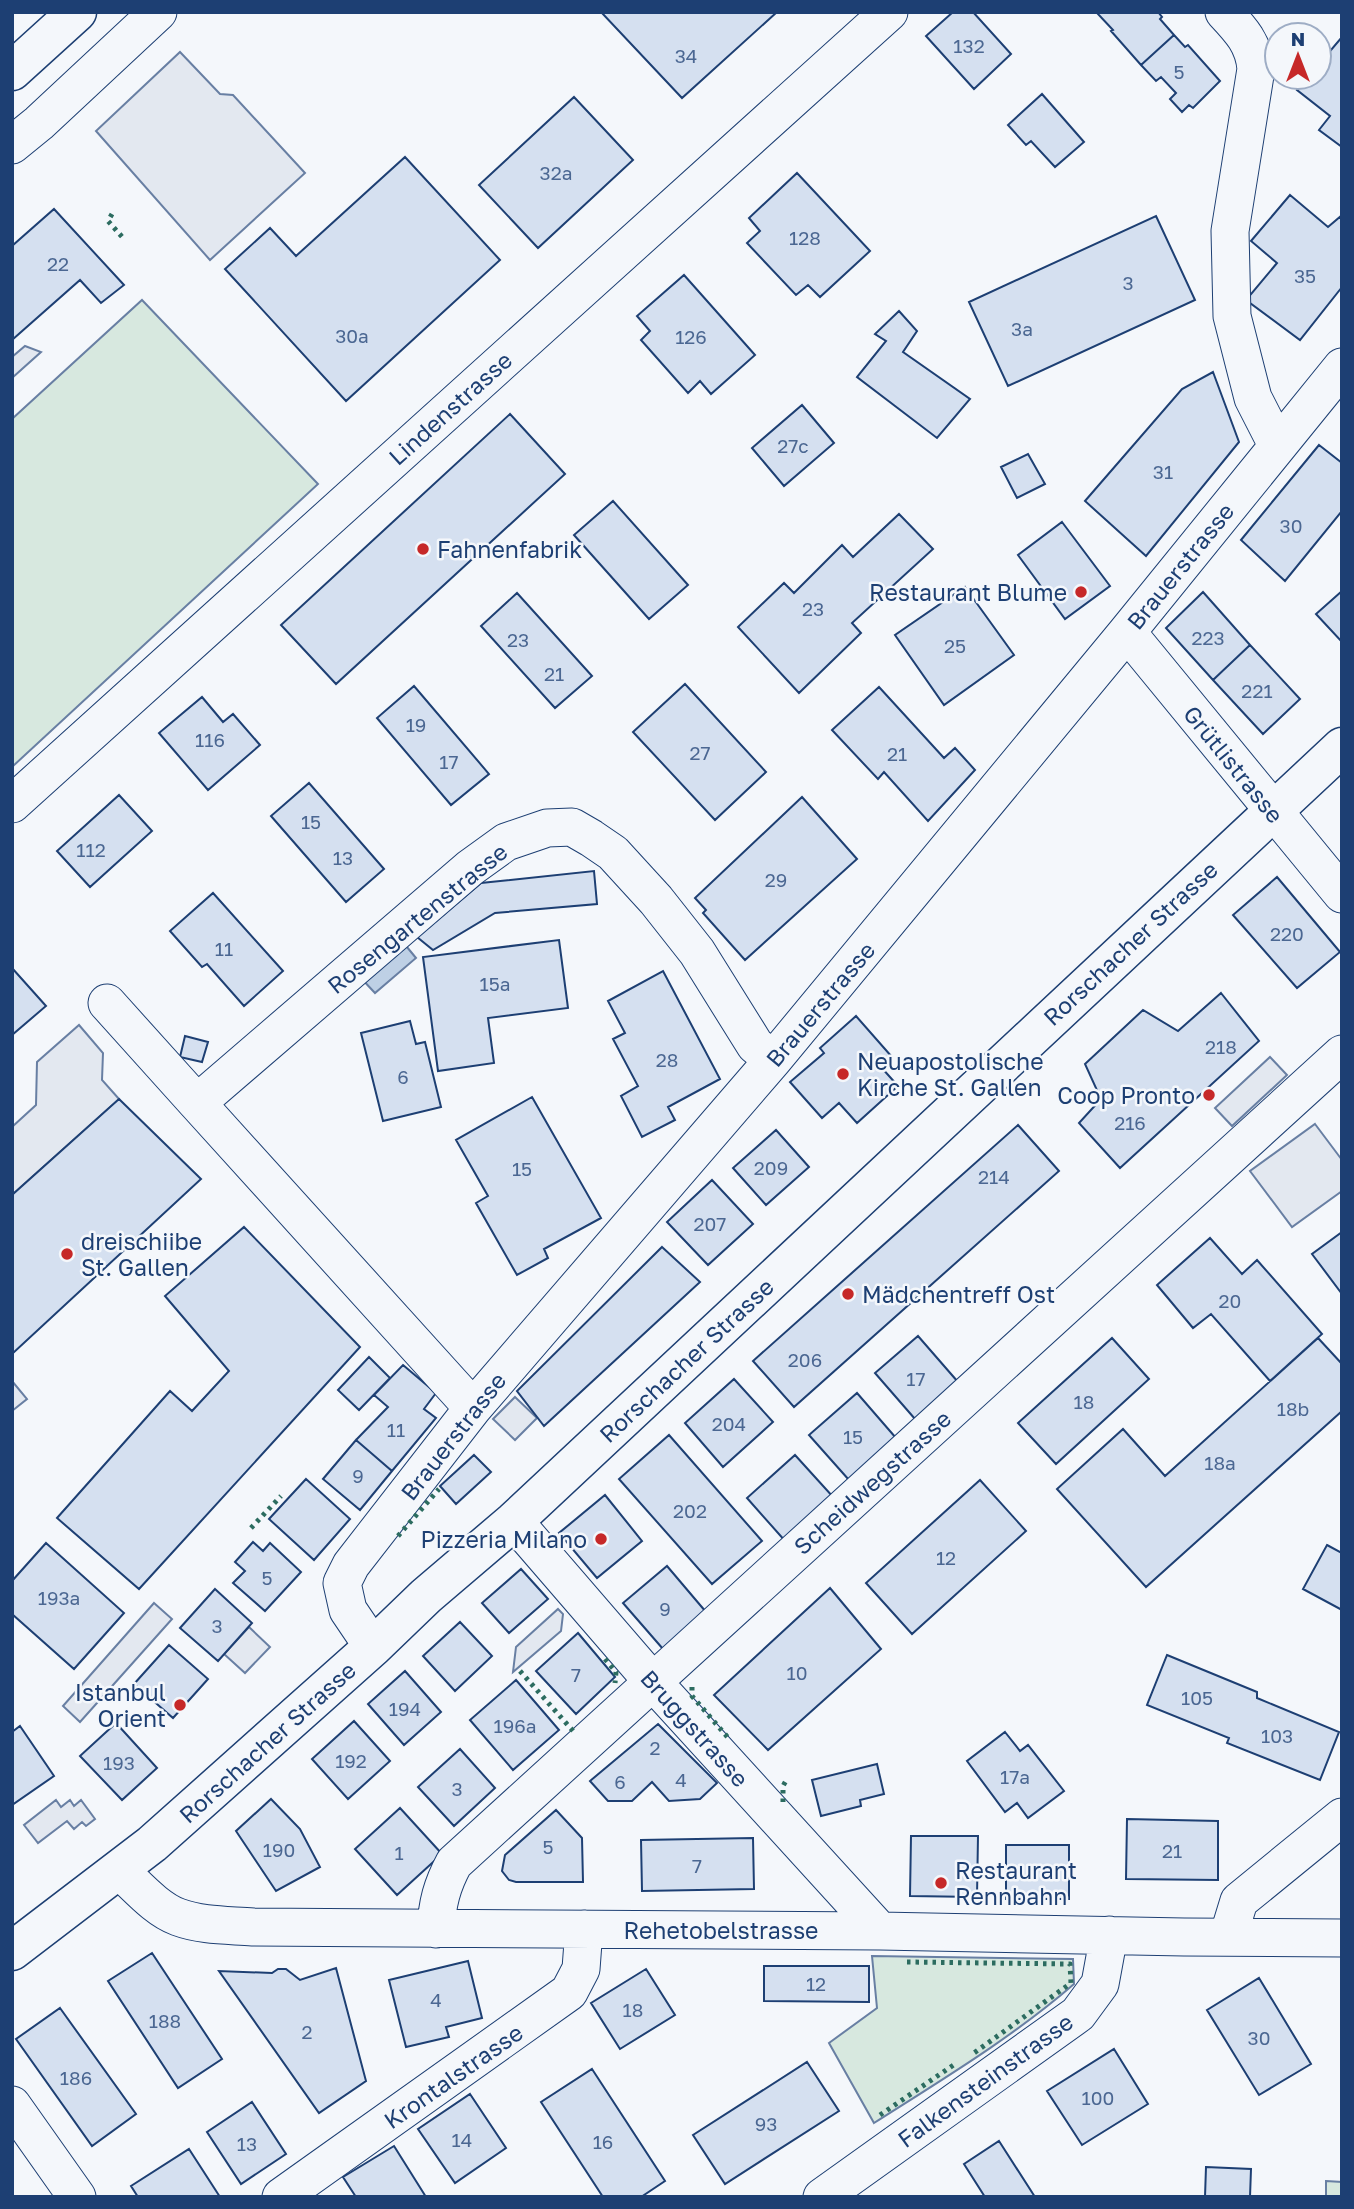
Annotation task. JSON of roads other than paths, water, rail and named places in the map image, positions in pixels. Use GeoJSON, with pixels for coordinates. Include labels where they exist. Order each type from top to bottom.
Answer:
{"type":"FeatureCollection","features":[{"type":"Feature","properties":{"kind":"main road"},"geometry":{"type":"LineString","coordinates":[[12,71],[77,12]]}},
{"type":"Feature","properties":{"kind":"main road","name":"Rorschacher Strasse"},"geometry":{"type":"LineString","coordinates":[[12,1951],[152,1844],[373,1647],[425,1596],[514,1521],[1342,747]]}},
{"type":"Feature","properties":{"kind":"street"},"geometry":{"type":"LineString","coordinates":[[12,145],[158,12]]}},
{"type":"Feature","properties":{"kind":"street","name":"Lindenstrasse"},"geometry":{"type":"LineString","coordinates":[[12,804],[889,12]]}},
{"type":"Feature","properties":{"kind":"street"},"geometry":{"type":"LineString","coordinates":[[1224,12],[1248,38],[1254,50],[1256,69],[1230,231],[1232,316],[1253,398],[1277,446]]}},
{"type":"Feature","properties":{"kind":"street","name":"Brauerstrasse"},"geometry":{"type":"LineString","coordinates":[[373,1647],[348,1610],[342,1583],[351,1565],[472,1408],[773,1060],[1342,367]]}},
{"type":"Feature","properties":{"kind":"street","name":"Grütlistrasse"},"geometry":{"type":"LineString","coordinates":[[1127,632],[1342,894]]}},
{"type":"Feature","properties":{"kind":"street","name":"Rosengartenstrasse"},"geometry":{"type":"LineString","coordinates":[[197,1103],[470,868],[506,842],[547,828],[572,827],[613,853],[656,900],[697,952],[755,1045],[773,1060]]}},
{"type":"Feature","properties":{"kind":"street"},"geometry":{"type":"LineString","coordinates":[[107,1003],[472,1408]]}},
{"type":"Feature","properties":{"kind":"street","name":"Scheidwegstrasse"},"geometry":{"type":"LineString","coordinates":[[436,1929],[437,1905],[443,1883],[454,1863],[1342,1054]]}},
{"type":"Feature","properties":{"kind":"street","name":"Bruggstrasse"},"geometry":{"type":"LineString","coordinates":[[514,1521],[653,1682],[880,1931]]}},
{"type":"Feature","properties":{"kind":"street"},"geometry":{"type":"LineString","coordinates":[[1227,1937],[1239,1901],[1342,1818]]}},
{"type":"Feature","properties":{"kind":"street","name":"Rehetobelstrasse"},"geometry":{"type":"LineString","coordinates":[[119,1870],[176,1917],[199,1923],[253,1927],[880,1931],[1342,1938]]}},
{"type":"Feature","properties":{"kind":"street","name":"Krontalstrasse"},"geometry":{"type":"LineString","coordinates":[[281,2197],[569,1992],[581,1969],[583,1929]]}},
{"type":"Feature","properties":{"kind":"street","name":"Falkensteinstrasse"},"geometry":{"type":"LineString","coordinates":[[822,2197],[1078,2014],[1100,1984],[1110,1935]]}},
{"type":"Feature","properties":{"kind":"street"},"geometry":{"type":"LineString","coordinates":[[12,2105],[77,2197]]}},
{"type":"Feature","properties":{"kind":"water"},"geometry":{"type":"Polygon","coordinates":[[[402,941],[416,958],[375,993],[360,977],[402,941]]]}},
{"type":"Feature","properties":{"kind":"place","name":"Fahnenfabrik"},"geometry":{"type":"Point","coordinates":[423,549]}},
{"type":"Feature","properties":{"kind":"place","name":"Restaurant Blume"},"geometry":{"type":"Point","coordinates":[1081,592]}},
{"type":"Feature","properties":{"kind":"place","name":"Neuapostolische Kirche St. Gallen"},"geometry":{"type":"Point","coordinates":[843,1074]}},
{"type":"Feature","properties":{"kind":"place","name":"Coop Pronto"},"geometry":{"type":"Point","coordinates":[1209,1095]}},
{"type":"Feature","properties":{"kind":"place","name":"dreischiibe St. Gallen"},"geometry":{"type":"Point","coordinates":[67,1254]}},
{"type":"Feature","properties":{"kind":"place","name":"Mädchentreff Ost"},"geometry":{"type":"Point","coordinates":[848,1294]}},
{"type":"Feature","properties":{"kind":"place","name":"Pizzeria Milano"},"geometry":{"type":"Point","coordinates":[601,1539]}},
{"type":"Feature","properties":{"kind":"place","name":"Istanbul Orient"},"geometry":{"type":"Point","coordinates":[180,1705]}},
{"type":"Feature","properties":{"kind":"place","name":"Restaurant Rennbahn"},"geometry":{"type":"Point","coordinates":[941,1883]}}]}
